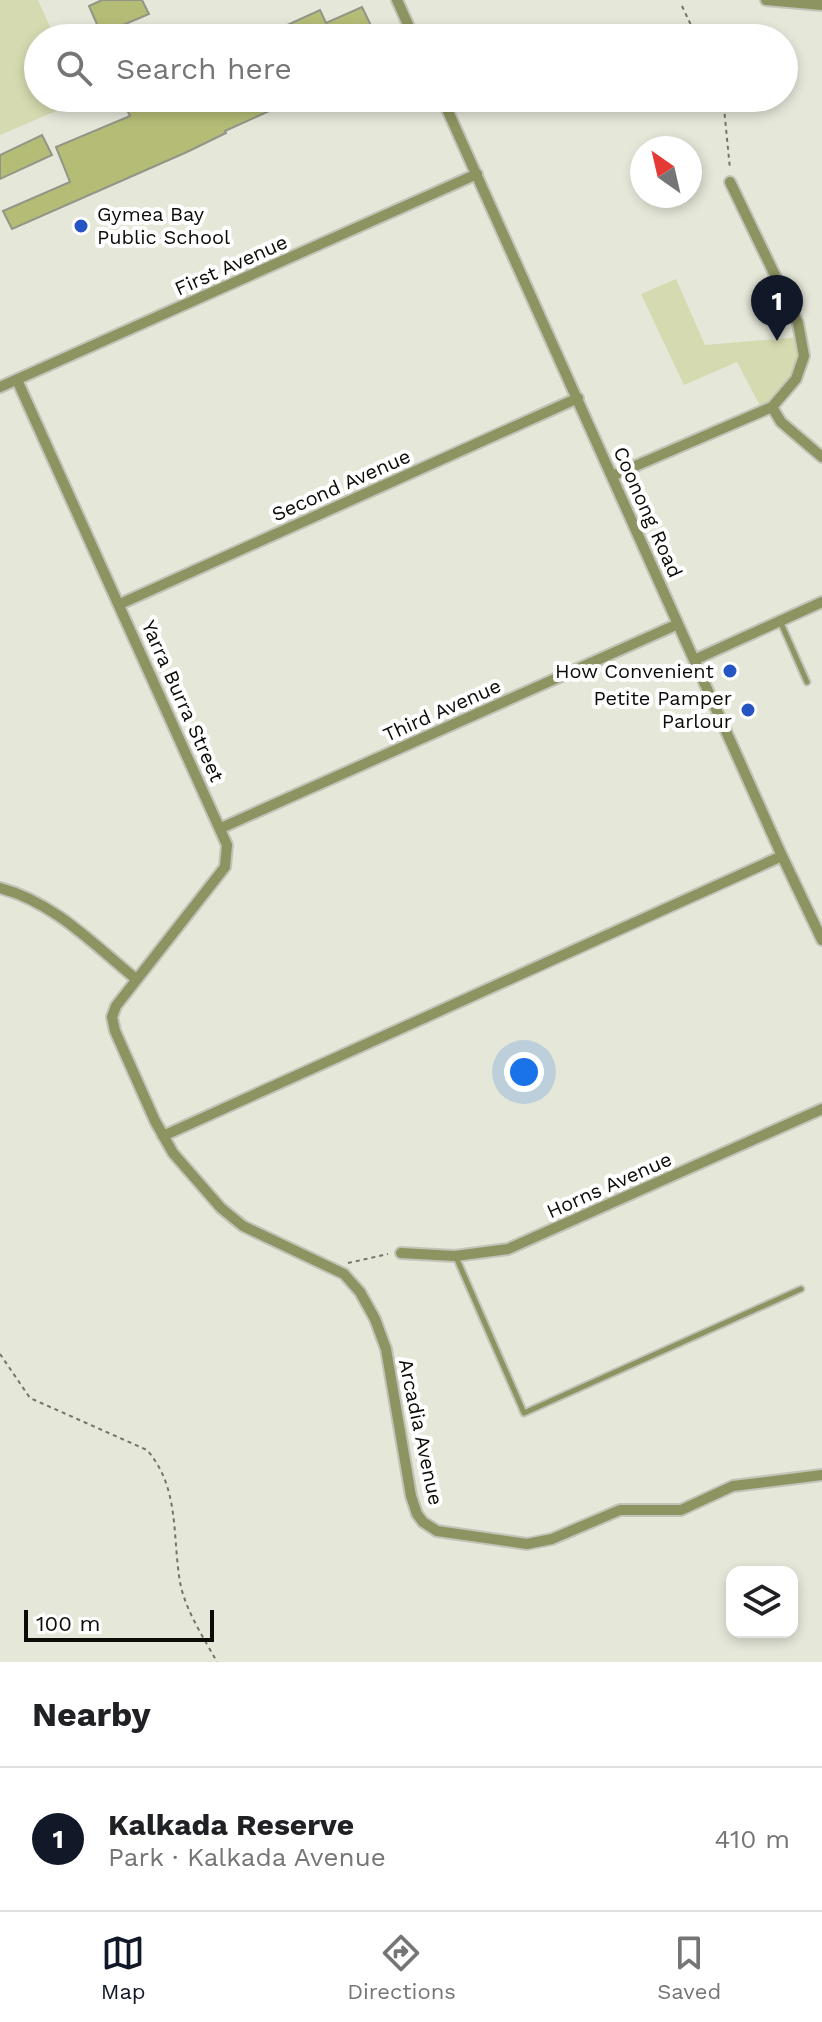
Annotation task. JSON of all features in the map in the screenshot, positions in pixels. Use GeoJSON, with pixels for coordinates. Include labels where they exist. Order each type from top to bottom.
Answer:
{"type":"FeatureCollection","features":[{"type":"Feature","properties":{"kind":"street"},"geometry":{"type":"LineString","coordinates":[[397,0],[408,24]]}},
{"type":"Feature","properties":{"kind":"street"},"geometry":{"type":"LineString","coordinates":[[766,0],[822,5]]}},
{"type":"Feature","properties":{"kind":"street","name":"Coonong Road"},"geometry":{"type":"LineString","coordinates":[[448,112],[822,940]]}},
{"type":"Feature","properties":{"kind":"street","name":"First Avenue"},"geometry":{"type":"LineString","coordinates":[[0,387],[477,174]]}},
{"type":"Feature","properties":{"kind":"street"},"geometry":{"type":"LineString","coordinates":[[612,476],[772,407],[796,379],[804,356],[798,323],[730,182]]}},
{"type":"Feature","properties":{"kind":"street","name":"Yarra Burra Street"},"geometry":{"type":"LineString","coordinates":[[17,380],[227,845],[225,867],[136,979],[116,1006],[112,1017]]}},
{"type":"Feature","properties":{"kind":"street","name":"Second Avenue"},"geometry":{"type":"LineString","coordinates":[[120,604],[578,398]]}},
{"type":"Feature","properties":{"kind":"street"},"geometry":{"type":"LineString","coordinates":[[772,407],[781,422],[822,457]]}},
{"type":"Feature","properties":{"kind":"street"},"geometry":{"type":"LineString","coordinates":[[694,660],[822,602]]}},
{"type":"Feature","properties":{"kind":"street","name":"Third Avenue"},"geometry":{"type":"LineString","coordinates":[[221,828],[678,624]]}},
{"type":"Feature","properties":{"kind":"street"},"geometry":{"type":"LineString","coordinates":[[163,1136],[782,856]]}},
{"type":"Feature","properties":{"kind":"street"},"geometry":{"type":"LineString","coordinates":[[0,888],[44,904],[136,979]]}},
{"type":"Feature","properties":{"kind":"street","name":"Arcadia Avenue"},"geometry":{"type":"LineString","coordinates":[[112,1017],[115,1031],[163,1136],[184,1168],[232,1218],[253,1231],[334,1267],[360,1292],[386,1349],[414,1506],[423,1522],[437,1531],[515,1543],[538,1543],[620,1510],[681,1510],[733,1486],[822,1475]]}},
{"type":"Feature","properties":{"kind":"street","name":"Horns Avenue"},"geometry":{"type":"LineString","coordinates":[[401,1253],[455,1256],[508,1249],[822,1109]]}},
{"type":"Feature","properties":{"kind":"lane"},"geometry":{"type":"LineString","coordinates":[[780,621],[807,682]]}},
{"type":"Feature","properties":{"kind":"lane"},"geometry":{"type":"LineString","coordinates":[[455,1256],[524,1413],[801,1289]]}},
{"type":"Feature","properties":{"kind":"path"},"geometry":{"type":"LineString","coordinates":[[682,6],[690,24]]}},
{"type":"Feature","properties":{"kind":"path"},"geometry":{"type":"LineString","coordinates":[[724,112],[730,182]]}},
{"type":"Feature","properties":{"kind":"path"},"geometry":{"type":"LineString","coordinates":[[334,1267],[368,1256],[401,1253]]}},
{"type":"Feature","properties":{"kind":"path"},"geometry":{"type":"LineString","coordinates":[[0,1354],[30,1398],[147,1450],[161,1466],[170,1492],[180,1585],[217,1662]]}},
{"type":"Feature","properties":{"kind":"green space"},"geometry":{"type":"Polygon","coordinates":[[[0,0],[38,0],[49,24],[24,24],[24,112],[54,112],[0,135],[0,0]]]}},
{"type":"Feature","properties":{"kind":"green space"},"geometry":{"type":"Polygon","coordinates":[[[676,279],[705,345],[801,337],[801,362],[794,379],[763,411],[737,362],[684,385],[641,294],[676,279]]]}},
{"type":"Feature","properties":{"kind":"building"},"geometry":{"type":"Polygon","coordinates":[[[102,0],[142,0],[149,14],[125,24],[97,24],[89,6],[102,0]]]}},
{"type":"Feature","properties":{"kind":"building"},"geometry":{"type":"Polygon","coordinates":[[[362,7],[370,24],[289,24],[320,10],[326,23],[362,7]]]}},
{"type":"Feature","properties":{"kind":"building"},"geometry":{"type":"Polygon","coordinates":[[[128,112],[267,112],[187,152],[12,229],[3,211],[70,182],[56,147],[130,116],[128,112]]]}},
{"type":"Feature","properties":{"kind":"building"},"geometry":{"type":"Polygon","coordinates":[[[42,135],[52,155],[0,179],[0,155],[42,135]]]}},
{"type":"Feature","properties":{"kind":"place","name":"Gymea Bay Public School"},"geometry":{"type":"Point","coordinates":[81,226]}},
{"type":"Feature","properties":{"kind":"place","name":"Kalkada Reserve"},"geometry":{"type":"Point","coordinates":[777,341]}},
{"type":"Feature","properties":{"kind":"place","name":"How Convenient"},"geometry":{"type":"Point","coordinates":[730,671]}},
{"type":"Feature","properties":{"kind":"place","name":"Petite Pamper Parlour"},"geometry":{"type":"Point","coordinates":[748,710]}}]}
